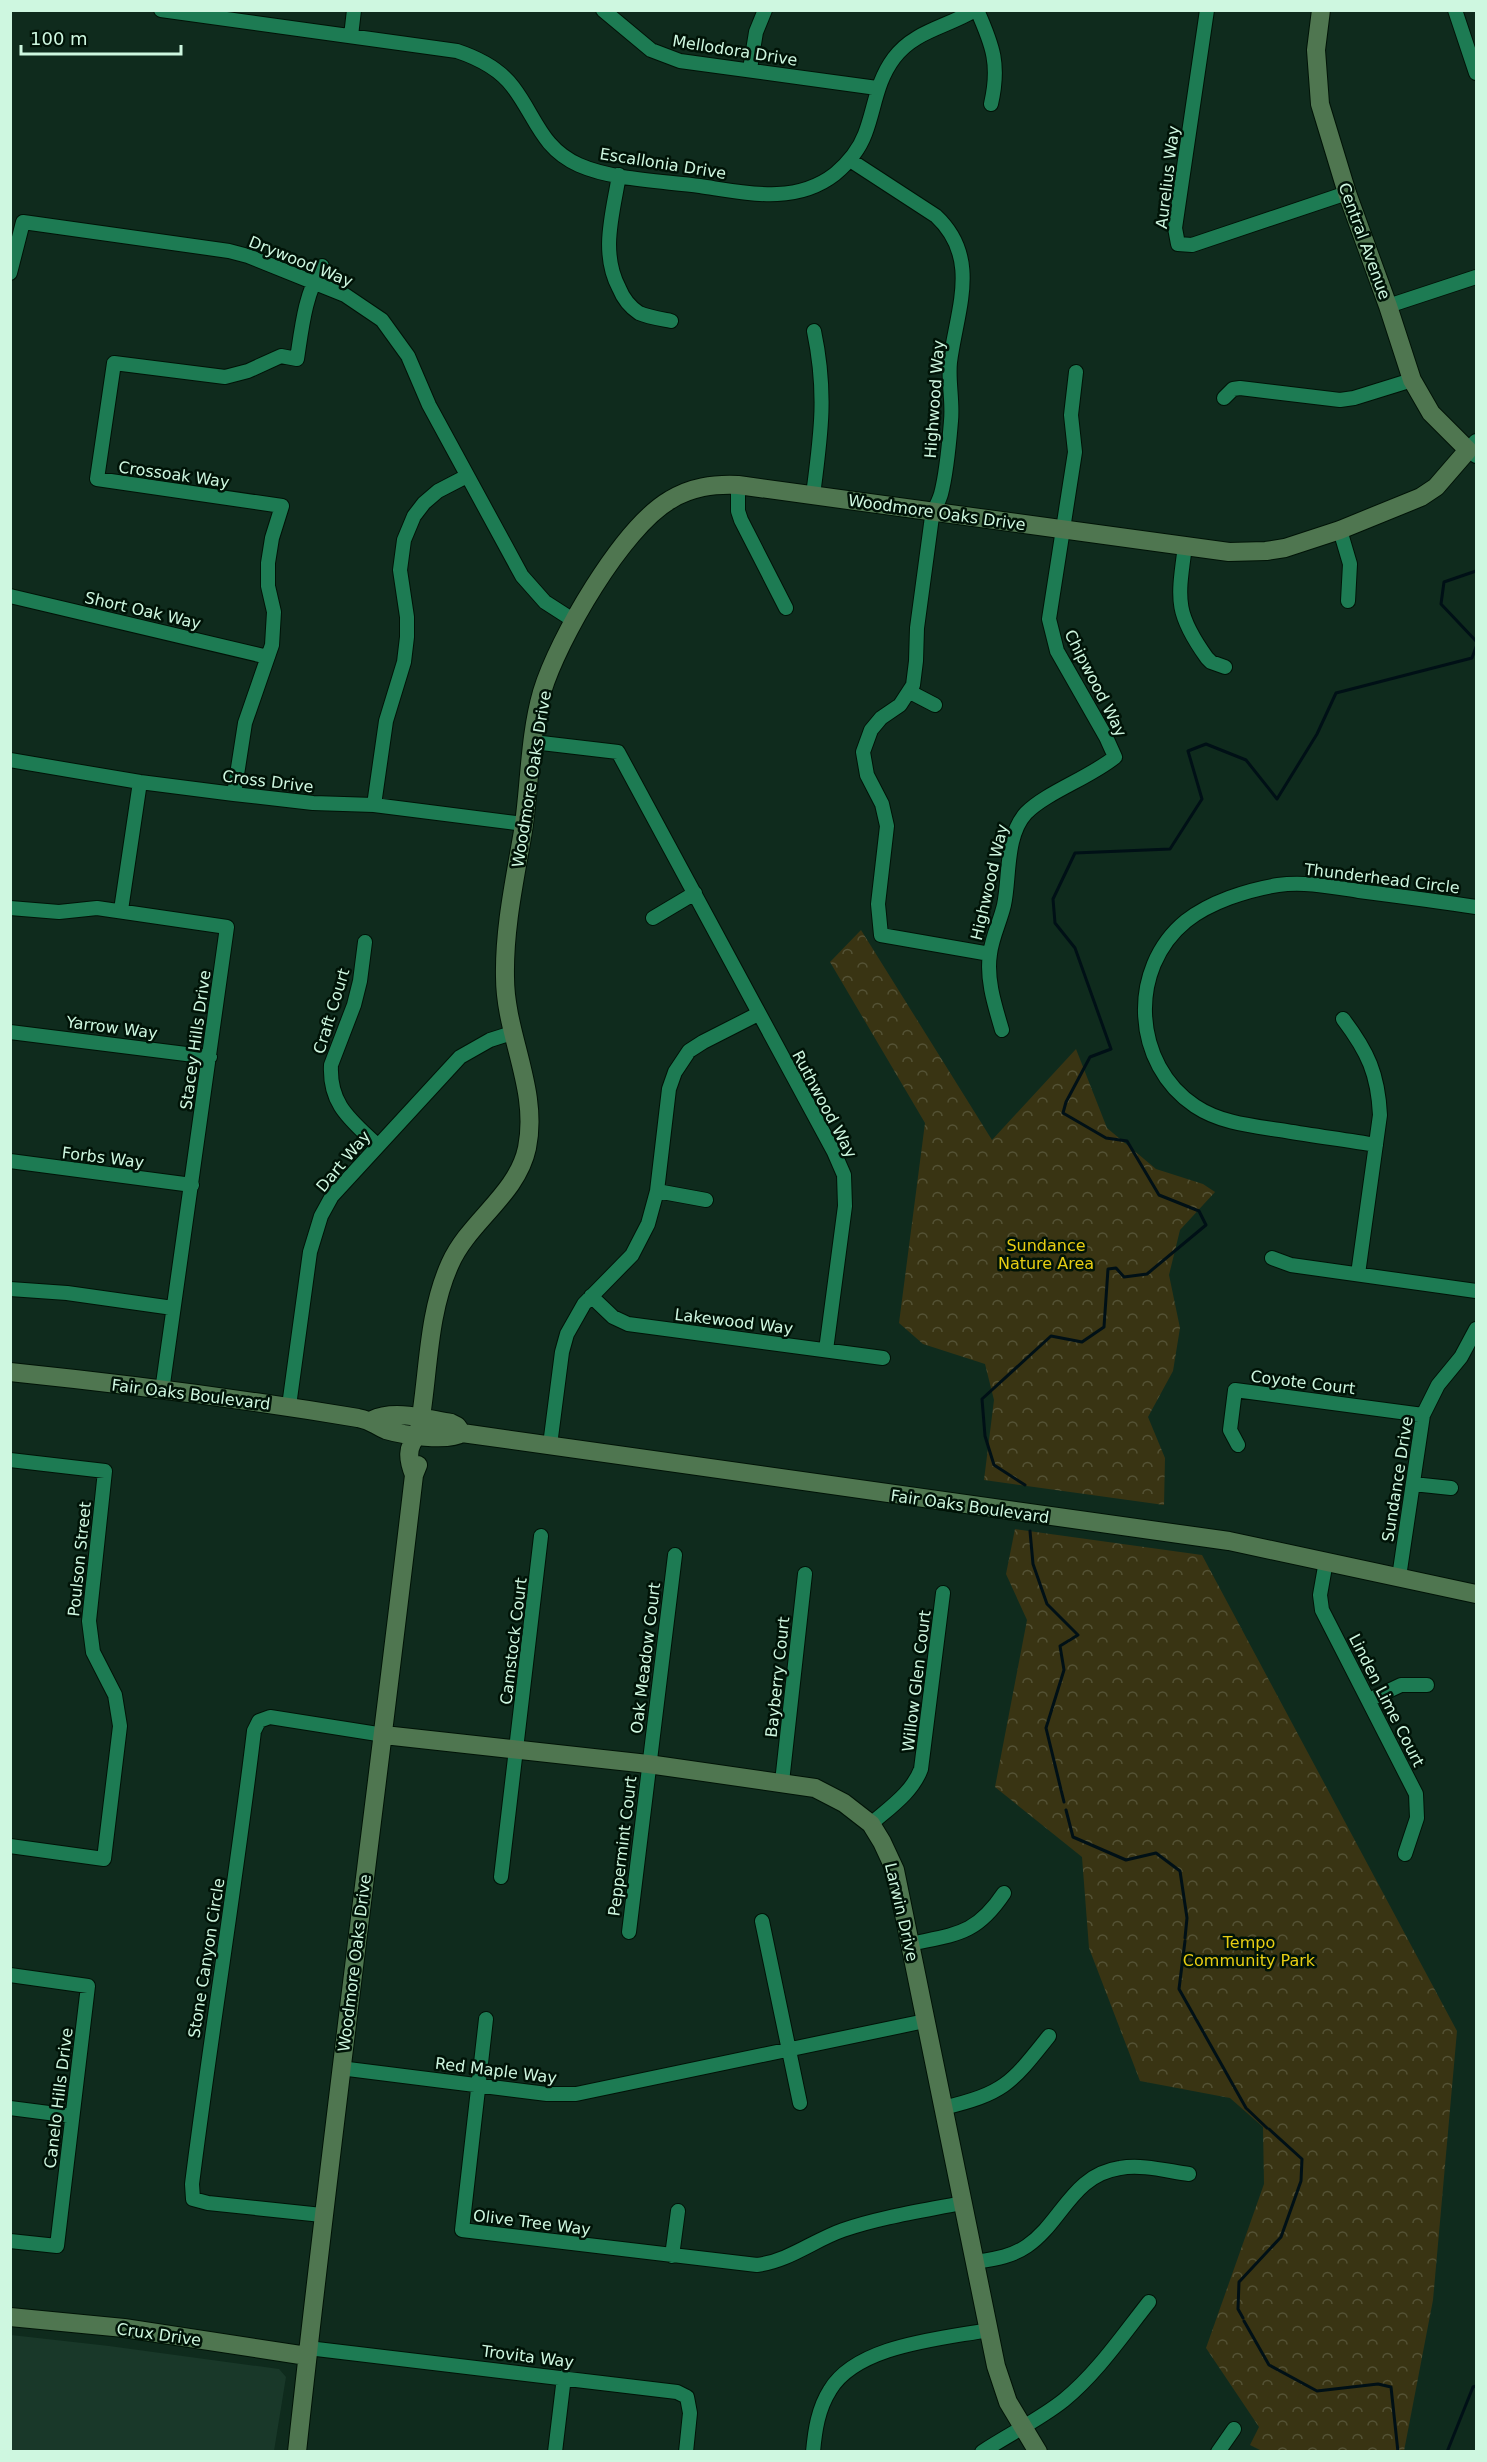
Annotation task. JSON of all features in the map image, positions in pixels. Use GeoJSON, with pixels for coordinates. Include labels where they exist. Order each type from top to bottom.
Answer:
{"type":"FeatureCollection","features":[{"type":"Feature","properties":{"kind":"street","name":"Escallonia Drive"},"geometry":{"type":"LineString","coordinates":[[162,10],[223,15],[457,51],[474,57],[495,70],[512,85],[538,128],[556,151],[582,166],[619,175],[780,195],[821,184],[850,160],[864,138],[877,88],[893,58],[920,35],[976,10]]}},
{"type":"Feature","properties":{"kind":"street"},"geometry":{"type":"LineString","coordinates":[[351,36],[354,10]]}},
{"type":"Feature","properties":{"kind":"street","name":"Mellodora Drive"},"geometry":{"type":"LineString","coordinates":[[603,10],[639,42],[658,53],[680,61],[877,88]]}},
{"type":"Feature","properties":{"kind":"street"},"geometry":{"type":"LineString","coordinates":[[750,69],[756,32],[765,10]]}},
{"type":"Feature","properties":{"kind":"street"},"geometry":{"type":"LineString","coordinates":[[976,10],[992,43],[995,55],[995,84],[991,104]]}},
{"type":"Feature","properties":{"kind":"street","name":"Aurelius Way"},"geometry":{"type":"LineString","coordinates":[[1207,10],[1175,228],[1178,243],[1192,245],[1347,193]]}},
{"type":"Feature","properties":{"kind":"street","name":"Central Avenue"},"geometry":{"type":"LineString","coordinates":[[1321,10],[1316,50],[1320,104],[1347,193],[1412,380],[1431,412],[1474,449]]}},
{"type":"Feature","properties":{"kind":"street"},"geometry":{"type":"LineString","coordinates":[[1455,10],[1476,74]]}},
{"type":"Feature","properties":{"kind":"street","name":"Highwood Way"},"geometry":{"type":"LineString","coordinates":[[850,160],[936,216],[947,226],[961,252],[963,284],[950,364],[951,421],[941,496],[932,512],[917,628],[915,678],[910,692],[900,705],[876,723],[867,737],[864,752],[867,775],[882,804],[887,826],[878,904],[881,935],[990,954],[1005,902],[1015,831],[1022,818],[1034,806]]}},
{"type":"Feature","properties":{"kind":"street"},"geometry":{"type":"LineString","coordinates":[[619,175],[608,249],[613,277],[626,301],[633,308],[640,313],[671,321]]}},
{"type":"Feature","properties":{"kind":"street","name":"Drywood Way"},"geometry":{"type":"LineString","coordinates":[[10,273],[23,222],[229,251],[248,256],[345,295],[382,320],[408,356],[429,405],[522,576],[544,602],[573,620]]}},
{"type":"Feature","properties":{"kind":"street","name":"Crossoak Way"},"geometry":{"type":"LineString","coordinates":[[234,794],[243,732],[273,638],[274,612],[268,586],[268,563],[272,538],[282,506],[97,479],[114,363],[225,377],[248,371],[281,356],[297,359],[304,308],[312,283],[322,266]]}},
{"type":"Feature","properties":{"kind":"street"},"geometry":{"type":"LineString","coordinates":[[1388,306],[1476,277]]}},
{"type":"Feature","properties":{"kind":"street"},"geometry":{"type":"LineString","coordinates":[[813,495],[823,421],[819,356],[814,331]]}},
{"type":"Feature","properties":{"kind":"street"},"geometry":{"type":"LineString","coordinates":[[1061,530],[1066,516],[1075,452],[1071,415],[1076,372]]}},
{"type":"Feature","properties":{"kind":"street"},"geometry":{"type":"LineString","coordinates":[[1224,398],[1233,389],[1240,388],[1340,400],[1354,398],[1412,380]]}},
{"type":"Feature","properties":{"kind":"street","name":"Woodmore Oaks Drive"},"geometry":{"type":"LineString","coordinates":[[297,2451],[322,2215],[384,1735],[414,1475],[423,1444],[420,1427],[433,1321],[449,1265],[469,1231],[509,1187],[523,1162],[527,1147],[529,1099],[507,1007],[505,952],[537,714],[548,673],[573,620],[634,532],[664,504],[687,491],[705,486],[738,485],[1228,552],[1266,551],[1302,543],[1340,530],[1421,497],[1436,487],[1474,449]]}},
{"type":"Feature","properties":{"kind":"street"},"geometry":{"type":"LineString","coordinates":[[374,805],[386,721],[404,662],[407,637],[405,602],[399,570],[404,540],[414,516],[424,502],[438,491],[467,476]]}},
{"type":"Feature","properties":{"kind":"street"},"geometry":{"type":"LineString","coordinates":[[738,485],[738,511],[741,520],[786,608]]}},
{"type":"Feature","properties":{"kind":"street","name":"Chipwood Way"},"geometry":{"type":"LineString","coordinates":[[1034,806],[1101,768],[1115,757],[1052,637],[1049,609],[1061,530]]}},
{"type":"Feature","properties":{"kind":"street"},"geometry":{"type":"LineString","coordinates":[[1340,530],[1350,564],[1348,601]]}},
{"type":"Feature","properties":{"kind":"street"},"geometry":{"type":"LineString","coordinates":[[1185,546],[1179,592],[1182,615],[1207,658],[1225,668]]}},
{"type":"Feature","properties":{"kind":"street","name":"Short Oak Way"},"geometry":{"type":"LineString","coordinates":[[10,596],[268,657]]}},
{"type":"Feature","properties":{"kind":"street"},"geometry":{"type":"LineString","coordinates":[[910,692],[935,705]]}},
{"type":"Feature","properties":{"kind":"street","name":"Ruthwood Way"},"geometry":{"type":"LineString","coordinates":[[533,741],[618,752],[834,1152],[844,1175],[845,1206],[826,1350]]}},
{"type":"Feature","properties":{"kind":"street","name":"Cross Drive"},"geometry":{"type":"LineString","coordinates":[[10,760],[140,782],[234,794],[313,803],[374,805],[524,824]]}},
{"type":"Feature","properties":{"kind":"street"},"geometry":{"type":"LineString","coordinates":[[10,908],[37,912],[97,908],[121,910],[140,782]]}},
{"type":"Feature","properties":{"kind":"street","name":"Thunderhead Circle"},"geometry":{"type":"LineString","coordinates":[[1376,1145],[1231,1122],[1193,1105],[1173,1087],[1161,1071],[1148,1041],[1144,1022],[1144,1002],[1151,970],[1170,937],[1196,914],[1228,899],[1276,885],[1314,884],[1476,907]]}},
{"type":"Feature","properties":{"kind":"street"},"geometry":{"type":"LineString","coordinates":[[653,918],[695,893]]}},
{"type":"Feature","properties":{"kind":"street","name":"Stacey Hills Drive"},"geometry":{"type":"LineString","coordinates":[[121,910],[227,927],[162,1391]]}},
{"type":"Feature","properties":{"kind":"street","name":"Craft Court"},"geometry":{"type":"LineString","coordinates":[[365,942],[358,989],[336,1051],[331,1073],[332,1088],[338,1103],[377,1145]]}},
{"type":"Feature","properties":{"kind":"street"},"geometry":{"type":"LineString","coordinates":[[990,954],[992,993],[1002,1030]]}},
{"type":"Feature","properties":{"kind":"street"},"geometry":{"type":"LineString","coordinates":[[550,1445],[562,1352],[567,1334],[575,1317],[591,1296],[620,1268],[642,1240],[657,1191],[669,1089],[679,1064],[689,1051],[703,1042],[758,1014]]}},
{"type":"Feature","properties":{"kind":"street"},"geometry":{"type":"LineString","coordinates":[[1343,1019],[1368,1056],[1379,1090],[1380,1115],[1358,1274]]}},
{"type":"Feature","properties":{"kind":"street","name":"Yarrow Way"},"geometry":{"type":"LineString","coordinates":[[10,1032],[210,1057]]}},
{"type":"Feature","properties":{"kind":"street","name":"Dart Way"},"geometry":{"type":"LineString","coordinates":[[289,1406],[310,1252],[318,1225],[332,1196],[460,1056],[490,1040],[512,1033]]}},
{"type":"Feature","properties":{"kind":"street","name":"Forbs Way"},"geometry":{"type":"LineString","coordinates":[[10,1161],[192,1185]]}},
{"type":"Feature","properties":{"kind":"street"},"geometry":{"type":"LineString","coordinates":[[657,1191],[706,1200]]}},
{"type":"Feature","properties":{"kind":"street"},"geometry":{"type":"LineString","coordinates":[[1272,1258],[1291,1265],[1476,1291]]}},
{"type":"Feature","properties":{"kind":"street"},"geometry":{"type":"LineString","coordinates":[[10,1289],[67,1293],[173,1308]]}},
{"type":"Feature","properties":{"kind":"street","name":"Lakewood Way"},"geometry":{"type":"LineString","coordinates":[[591,1296],[607,1312],[628,1324],[883,1358]]}},
{"type":"Feature","properties":{"kind":"street","name":"Sundance Drive"},"geometry":{"type":"LineString","coordinates":[[1399,1577],[1423,1415],[1438,1385],[1461,1358],[1476,1329]]}},
{"type":"Feature","properties":{"kind":"street","name":"Fair Oaks Boulevard"},"geometry":{"type":"LineString","coordinates":[[10,1372],[289,1406],[372,1420],[392,1415],[420,1427],[451,1423],[457,1426],[462,1433],[1229,1541],[1476,1594]]}},
{"type":"Feature","properties":{"kind":"street","name":"Coyote Court"},"geometry":{"type":"LineString","coordinates":[[1238,1445],[1230,1430],[1235,1390],[1423,1415]]}},
{"type":"Feature","properties":{"kind":"street","name":"Poulson Street"},"geometry":{"type":"LineString","coordinates":[[10,1460],[105,1471],[89,1622],[93,1652],[115,1695],[120,1726],[104,1859],[10,1846]]}},
{"type":"Feature","properties":{"kind":"street"},"geometry":{"type":"LineString","coordinates":[[1413,1484],[1451,1488]]}},
{"type":"Feature","properties":{"kind":"street","name":"Camstock Court"},"geometry":{"type":"LineString","coordinates":[[501,1877],[542,1536]]}},
{"type":"Feature","properties":{"kind":"street","name":"Oak Meadow Court"},"geometry":{"type":"LineString","coordinates":[[648,1764],[675,1555]]}},
{"type":"Feature","properties":{"kind":"street","name":"Linden Lime Court"},"geometry":{"type":"LineString","coordinates":[[1326,1561],[1320,1595],[1322,1610],[1416,1794],[1417,1818],[1405,1854]]}},
{"type":"Feature","properties":{"kind":"street","name":"Bayberry Court"},"geometry":{"type":"LineString","coordinates":[[782,1782],[805,1575]]}},
{"type":"Feature","properties":{"kind":"street","name":"Willow Glen Court"},"geometry":{"type":"LineString","coordinates":[[871,1824],[906,1793],[921,1769],[943,1593]]}},
{"type":"Feature","properties":{"kind":"street"},"geometry":{"type":"LineString","coordinates":[[1369,1701],[1401,1685],[1428,1685]]}},
{"type":"Feature","properties":{"kind":"street","name":"Stone Canyon Circle"},"geometry":{"type":"LineString","coordinates":[[322,2215],[208,2203],[194,2199],[192,2184],[207,2066],[241,1839],[254,1731],[259,1721],[270,1718],[384,1735]]}},
{"type":"Feature","properties":{"kind":"street","name":"Larwin Drive"},"geometry":{"type":"LineString","coordinates":[[384,1735],[648,1764],[815,1788],[844,1803],[871,1824],[895,1870],[988,2330],[1002,2384],[1021,2427],[1038,2451]]}},
{"type":"Feature","properties":{"kind":"street","name":"Peppermint Court"},"geometry":{"type":"LineString","coordinates":[[629,1932],[648,1764]]}},
{"type":"Feature","properties":{"kind":"street"},"geometry":{"type":"LineString","coordinates":[[910,1944],[959,1934],[971,1929],[991,1913],[1005,1893]]}},
{"type":"Feature","properties":{"kind":"street"},"geometry":{"type":"LineString","coordinates":[[762,1921],[800,2103]]}},
{"type":"Feature","properties":{"kind":"street","name":"Canelo Hills Drive"},"geometry":{"type":"LineString","coordinates":[[10,1976],[88,1986],[57,2246],[10,2241]]}},
{"type":"Feature","properties":{"kind":"street"},"geometry":{"type":"LineString","coordinates":[[478,2084],[486,2019]]}},
{"type":"Feature","properties":{"kind":"street","name":"Red Maple Way"},"geometry":{"type":"LineString","coordinates":[[340,2068],[546,2094],[576,2094],[925,2021]]}},
{"type":"Feature","properties":{"kind":"street"},"geometry":{"type":"LineString","coordinates":[[943,2108],[982,2098],[998,2091],[1014,2079],[1049,2037]]}},
{"type":"Feature","properties":{"kind":"street","name":"Olive Tree Way"},"geometry":{"type":"LineString","coordinates":[[478,2084],[462,2230],[744,2265],[769,2264],[840,2231],[859,2225],[962,2204]]}},
{"type":"Feature","properties":{"kind":"street"},"geometry":{"type":"LineString","coordinates":[[10,2108],[72,2116]]}},
{"type":"Feature","properties":{"kind":"street"},"geometry":{"type":"LineString","coordinates":[[975,2262],[1003,2258],[1030,2244],[1077,2189],[1105,2172],[1121,2167],[1189,2174]]}},
{"type":"Feature","properties":{"kind":"street"},"geometry":{"type":"LineString","coordinates":[[672,2256],[678,2211]]}},
{"type":"Feature","properties":{"kind":"street"},"geometry":{"type":"LineString","coordinates":[[982,2451],[1063,2401],[1091,2375],[1149,2302]]}},
{"type":"Feature","properties":{"kind":"street","name":"Crux Drive"},"geometry":{"type":"LineString","coordinates":[[10,2318],[124,2328],[308,2352]]}},
{"type":"Feature","properties":{"kind":"street"},"geometry":{"type":"LineString","coordinates":[[813,2451],[822,2405],[830,2389],[855,2365],[884,2351],[988,2330]]}},
{"type":"Feature","properties":{"kind":"street","name":"Trovita Way"},"geometry":{"type":"LineString","coordinates":[[308,2352],[564,2377],[677,2392],[687,2397],[690,2414],[686,2451]]}},
{"type":"Feature","properties":{"kind":"street"},"geometry":{"type":"LineString","coordinates":[[555,2451],[564,2377]]}},
{"type":"Feature","properties":{"kind":"street"},"geometry":{"type":"LineString","coordinates":[[1218,2451],[1234,2429]]}},
{"type":"Feature","properties":{"kind":"shaded area"},"geometry":{"type":"Polygon","coordinates":[[[11,2335],[279,2369],[286,2377],[274,2451],[11,2451],[11,2335]]]}},
{"type":"Feature","properties":{"kind":"green space","name":"Sundance Nature Area"},"geometry":{"type":"Polygon","coordinates":[[[861,930],[992,1140],[1076,1049],[1107,1128],[1156,1169],[1203,1184],[1215,1192],[1180,1230],[1169,1275],[1180,1328],[1173,1371],[1148,1417],[1165,1458],[1164,1505],[984,1480],[994,1400],[985,1364],[923,1344],[899,1323],[925,1123],[830,962],[861,930]]]}},
{"type":"Feature","properties":{"kind":"green space","name":"Tempo Community Park"},"geometry":{"type":"Polygon","coordinates":[[[1015,1529],[1202,1555],[1457,2031],[1433,2300],[1404,2451],[1262,2451],[1250,2445],[1259,2427],[1206,2348],[1264,2184],[1263,2127],[1230,2098],[1140,2081],[1089,1948],[1082,1857],[995,1787],[1027,1620],[1006,1574],[1015,1529]]]}},
{"type":"Feature","properties":{"kind":"waterway"},"geometry":{"type":"LineString","coordinates":[[1476,571],[1444,582],[1441,604],[1476,641]]}},
{"type":"Feature","properties":{"kind":"waterway"},"geometry":{"type":"LineString","coordinates":[[1025,1485],[994,1465],[985,1436],[982,1399],[1051,1336],[1082,1342],[1104,1327],[1108,1269],[1116,1268],[1124,1277],[1147,1274],[1206,1225],[1199,1211],[1159,1195],[1127,1141],[1106,1138],[1063,1113],[1066,1102],[1090,1057],[1111,1049],[1075,948],[1055,923],[1053,899],[1075,853],[1170,849],[1202,799],[1188,751],[1206,744],[1246,760],[1277,799],[1317,734],[1336,693],[1472,658],[1476,647]]}},
{"type":"Feature","properties":{"kind":"waterway"},"geometry":{"type":"LineString","coordinates":[[1030,1531],[1033,1564],[1047,1604],[1078,1635],[1060,1646],[1064,1670],[1046,1728],[1064,1802]]}},
{"type":"Feature","properties":{"kind":"waterway"},"geometry":{"type":"LineString","coordinates":[[1066,1810],[1073,1837],[1126,1860],[1156,1853],[1180,1871],[1187,1918],[1185,1938]]}},
{"type":"Feature","properties":{"kind":"waterway"},"geometry":{"type":"LineString","coordinates":[[1185,1941],[1179,1989],[1246,2108],[1267,2128]]}},
{"type":"Feature","properties":{"kind":"waterway"},"geometry":{"type":"LineString","coordinates":[[1243,2318],[1238,2309],[1239,2282],[1281,2237],[1301,2181],[1302,2159],[1269,2129]]}},
{"type":"Feature","properties":{"kind":"waterway"},"geometry":{"type":"LineString","coordinates":[[1244,2321],[1269,2365],[1317,2391],[1378,2384],[1391,2387],[1398,2452]]}},
{"type":"Feature","properties":{"kind":"waterway"},"geometry":{"type":"LineString","coordinates":[[1447,2452],[1473,2387],[1476,2386]]}}]}
